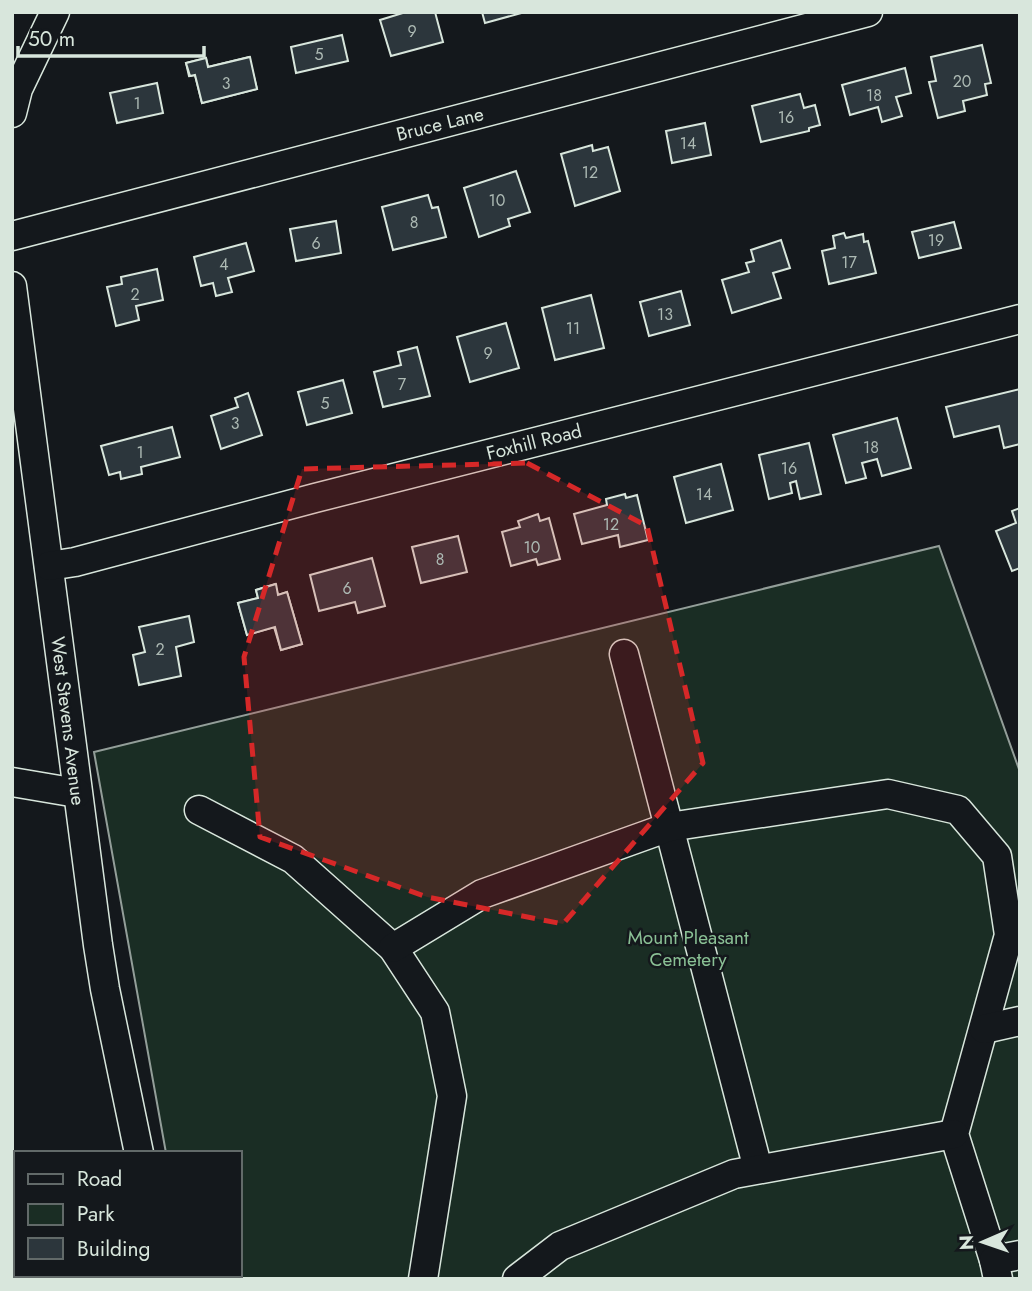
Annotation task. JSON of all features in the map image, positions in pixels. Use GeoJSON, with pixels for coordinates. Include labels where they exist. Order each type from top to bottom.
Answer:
{"type":"FeatureCollection","features":[{"type":"Feature","properties":{"kind":"street"},"geometry":{"type":"LineString","coordinates":[[12,113],[18,89],[55,12]]}},
{"type":"Feature","properties":{"kind":"street","name":"Bruce Lane"},"geometry":{"type":"LineString","coordinates":[[12,236],[867,12]]}},
{"type":"Feature","properties":{"kind":"street","name":"West Stevens Avenue"},"geometry":{"type":"LineString","coordinates":[[12,286],[105,989],[139,1151]]}},
{"type":"Feature","properties":{"kind":"street","name":"Foxhill Road"},"geometry":{"type":"LineString","coordinates":[[49,566],[75,562],[1020,318]]}},
{"type":"Feature","properties":{"kind":"street"},"geometry":{"type":"LineString","coordinates":[[624,654],[758,1169]]}},
{"type":"Feature","properties":{"kind":"street"},"geometry":{"type":"LineString","coordinates":[[12,782],[77,793]]}},
{"type":"Feature","properties":{"kind":"street"},"geometry":{"type":"LineString","coordinates":[[393,948],[482,894],[669,827],[888,794],[958,810],[997,856],[1009,934],[954,1134],[1004,1265]]}},
{"type":"Feature","properties":{"kind":"street"},"geometry":{"type":"LineString","coordinates":[[199,810],[293,859],[393,948],[435,1012],[452,1096],[423,1279]]}},
{"type":"Feature","properties":{"kind":"street"},"geometry":{"type":"LineString","coordinates":[[984,1029],[1020,1021]]}},
{"type":"Feature","properties":{"kind":"street"},"geometry":{"type":"LineString","coordinates":[[517,1279],[560,1246],[734,1174],[954,1134]]}},
{"type":"Feature","properties":{"kind":"highlighted area"},"geometry":{"type":"Polygon","coordinates":[[[527,463],[647,526],[703,763],[563,924],[427,897],[260,837],[244,657],[302,469],[527,463]]]}},
{"type":"Feature","properties":{"kind":"green space","name":"Mount Pleasant Cemetery"},"geometry":{"type":"Polygon","coordinates":[[[939,546],[1020,772],[1020,1279],[189,1279],[242,1277],[242,1151],[166,1151],[94,752],[939,546]]]}},
{"type":"Feature","properties":{"kind":"building"},"geometry":{"type":"Polygon","coordinates":[[[406,12],[435,12],[443,42],[391,56],[380,20],[406,12]]]}},
{"type":"Feature","properties":{"kind":"building"},"geometry":{"type":"Polygon","coordinates":[[[482,12],[525,12],[485,23],[482,12]]]}},
{"type":"Feature","properties":{"kind":"building"},"geometry":{"type":"Polygon","coordinates":[[[342,35],[348,61],[296,73],[291,47],[342,35]]]}},
{"type":"Feature","properties":{"kind":"building"},"geometry":{"type":"Polygon","coordinates":[[[982,45],[991,83],[985,84],[987,95],[963,101],[965,111],[938,118],[929,82],[936,81],[931,57],[982,45]]]}},
{"type":"Feature","properties":{"kind":"building"},"geometry":{"type":"Polygon","coordinates":[[[249,57],[257,89],[202,103],[195,75],[189,76],[186,63],[206,58],[208,67],[249,57]]]}},
{"type":"Feature","properties":{"kind":"building"},"geometry":{"type":"Polygon","coordinates":[[[250,57],[257,89],[202,103],[195,75],[190,76],[186,63],[206,58],[208,67],[250,57]]]}},
{"type":"Feature","properties":{"kind":"building"},"geometry":{"type":"Polygon","coordinates":[[[905,68],[911,93],[896,97],[902,116],[882,122],[878,107],[850,115],[842,85],[905,68]]]}},
{"type":"Feature","properties":{"kind":"building"},"geometry":{"type":"Polygon","coordinates":[[[157,83],[163,113],[117,123],[110,93],[157,83]]]}},
{"type":"Feature","properties":{"kind":"building"},"geometry":{"type":"Polygon","coordinates":[[[800,94],[804,108],[815,105],[820,125],[809,128],[809,131],[761,142],[752,106],[800,94]]]}},
{"type":"Feature","properties":{"kind":"building"},"geometry":{"type":"Polygon","coordinates":[[[705,123],[711,155],[672,163],[666,131],[705,123]]]}},
{"type":"Feature","properties":{"kind":"building"},"geometry":{"type":"Polygon","coordinates":[[[592,145],[593,151],[608,147],[620,191],[575,206],[561,154],[592,145]]]}},
{"type":"Feature","properties":{"kind":"building"},"geometry":{"type":"Polygon","coordinates":[[[516,171],[530,212],[508,219],[510,226],[479,237],[464,188],[516,171]]]}},
{"type":"Feature","properties":{"kind":"building"},"geometry":{"type":"Polygon","coordinates":[[[428,195],[432,208],[438,207],[446,237],[393,250],[382,207],[428,195]]]}},
{"type":"Feature","properties":{"kind":"building"},"geometry":{"type":"Polygon","coordinates":[[[336,221],[341,253],[296,261],[290,229],[336,221]]]}},
{"type":"Feature","properties":{"kind":"building"},"geometry":{"type":"Polygon","coordinates":[[[954,222],[961,248],[919,258],[912,232],[954,222]]]}},
{"type":"Feature","properties":{"kind":"building"},"geometry":{"type":"Polygon","coordinates":[[[844,233],[846,238],[863,234],[864,242],[868,241],[876,273],[829,284],[822,251],[835,248],[833,236],[844,233]]]}},
{"type":"Feature","properties":{"kind":"building"},"geometry":{"type":"Polygon","coordinates":[[[781,240],[790,268],[773,273],[781,298],[732,313],[722,280],[749,272],[746,263],[754,261],[751,250],[781,240]]]}},
{"type":"Feature","properties":{"kind":"building"},"geometry":{"type":"Polygon","coordinates":[[[246,243],[254,271],[228,278],[232,292],[216,296],[213,283],[201,286],[194,257],[246,243]]]}},
{"type":"Feature","properties":{"kind":"building"},"geometry":{"type":"Polygon","coordinates":[[[157,269],[163,300],[136,306],[139,320],[116,326],[107,287],[122,284],[121,277],[157,269]]]}},
{"type":"Feature","properties":{"kind":"building"},"geometry":{"type":"Polygon","coordinates":[[[681,291],[690,325],[649,336],[640,302],[681,291]]]}},
{"type":"Feature","properties":{"kind":"building"},"geometry":{"type":"Polygon","coordinates":[[[591,295],[604,348],[555,360],[542,308],[591,295]]]}},
{"type":"Feature","properties":{"kind":"building"},"geometry":{"type":"Polygon","coordinates":[[[506,323],[519,368],[470,382],[457,337],[506,323]]]}},
{"type":"Feature","properties":{"kind":"building"},"geometry":{"type":"Polygon","coordinates":[[[417,347],[430,396],[383,407],[374,372],[401,365],[398,352],[417,347]]]}},
{"type":"Feature","properties":{"kind":"building"},"geometry":{"type":"Polygon","coordinates":[[[343,380],[352,413],[307,425],[298,392],[343,380]]]}},
{"type":"Feature","properties":{"kind":"building"},"geometry":{"type":"Polygon","coordinates":[[[1020,389],[1020,444],[1004,448],[999,426],[954,437],[946,407],[1020,389]]]}},
{"type":"Feature","properties":{"kind":"building"},"geometry":{"type":"Polygon","coordinates":[[[248,393],[262,435],[221,449],[211,416],[238,407],[235,398],[248,393]]]}},
{"type":"Feature","properties":{"kind":"building"},"geometry":{"type":"Polygon","coordinates":[[[897,418],[911,468],[882,476],[877,459],[862,463],[866,478],[846,483],[833,435],[897,418]]]}},
{"type":"Feature","properties":{"kind":"building"},"geometry":{"type":"Polygon","coordinates":[[[172,427],[180,457],[141,467],[142,474],[121,479],[120,472],[109,475],[101,446],[172,427]]]}},
{"type":"Feature","properties":{"kind":"building"},"geometry":{"type":"Polygon","coordinates":[[[809,443],[821,494],[800,499],[796,481],[790,483],[792,493],[769,499],[759,455],[809,443]]]}},
{"type":"Feature","properties":{"kind":"building"},"geometry":{"type":"Polygon","coordinates":[[[721,464],[733,510],[686,523],[674,477],[721,464]]]}},
{"type":"Feature","properties":{"kind":"building"},"geometry":{"type":"Polygon","coordinates":[[[625,494],[626,498],[637,495],[648,540],[620,547],[618,535],[582,544],[574,514],[607,505],[606,499],[625,494]]]}},
{"type":"Feature","properties":{"kind":"building"},"geometry":{"type":"Polygon","coordinates":[[[1020,508],[1020,568],[1012,571],[996,531],[1016,523],[1012,511],[1020,508]]]}},
{"type":"Feature","properties":{"kind":"building"},"geometry":{"type":"Polygon","coordinates":[[[538,514],[540,521],[549,518],[560,559],[538,565],[536,559],[511,566],[502,532],[520,527],[518,521],[538,514]]]}},
{"type":"Feature","properties":{"kind":"building"},"geometry":{"type":"Polygon","coordinates":[[[458,536],[467,572],[421,583],[412,547],[458,536]]]}},
{"type":"Feature","properties":{"kind":"building"},"geometry":{"type":"Polygon","coordinates":[[[372,558],[385,606],[358,613],[355,602],[319,611],[310,575],[372,558]]]}},
{"type":"Feature","properties":{"kind":"building"},"geometry":{"type":"Polygon","coordinates":[[[275,584],[278,595],[287,592],[302,644],[281,650],[274,627],[247,635],[238,603],[258,598],[256,590],[275,584]]]}},
{"type":"Feature","properties":{"kind":"building"},"geometry":{"type":"Polygon","coordinates":[[[276,584],[278,595],[287,592],[302,644],[281,650],[275,627],[247,635],[238,603],[258,598],[256,590],[276,584]]]}},
{"type":"Feature","properties":{"kind":"building"},"geometry":{"type":"Polygon","coordinates":[[[189,616],[194,642],[176,647],[181,676],[139,685],[133,655],[145,652],[139,627],[189,616]]]}}]}
